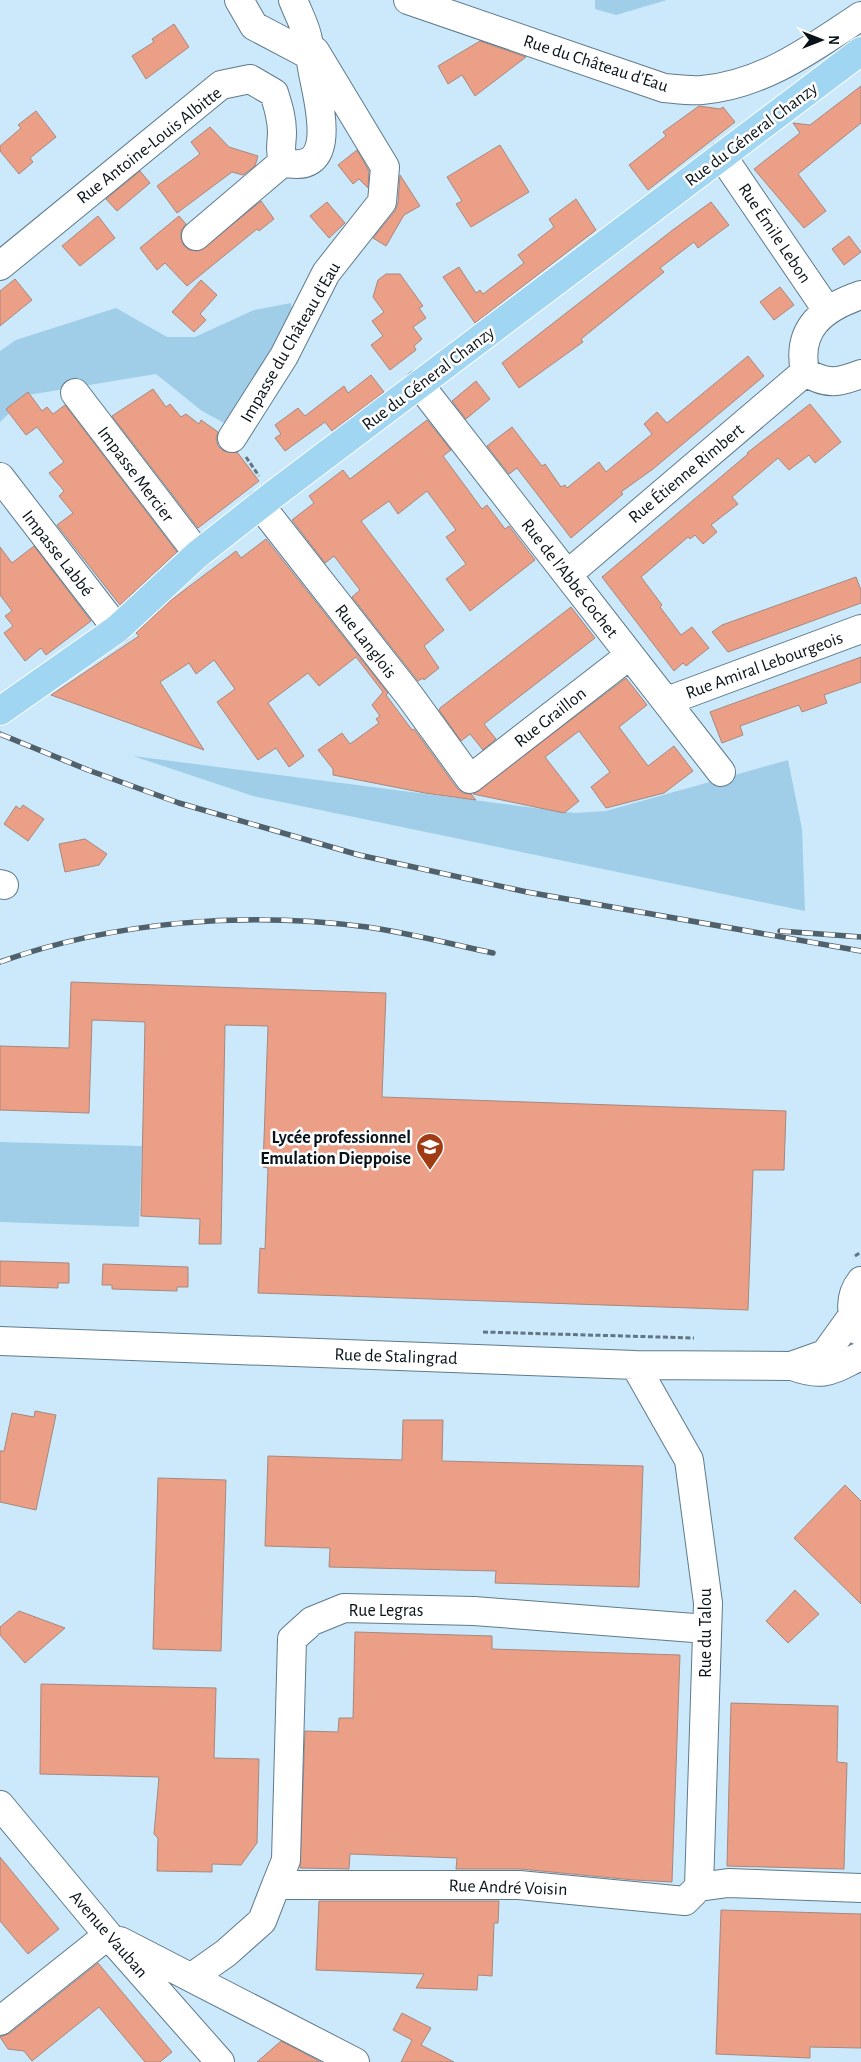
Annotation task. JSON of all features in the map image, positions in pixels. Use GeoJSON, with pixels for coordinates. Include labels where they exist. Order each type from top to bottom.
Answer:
{"type":"FeatureCollection","features":[{"type":"Feature","properties":{"kind":"main road","name":"Rue du Géneral Chanzy"},"geometry":{"type":"LineString","coordinates":[[0,711],[116,628],[198,554],[266,500],[861,51]]}},
{"type":"Feature","properties":{"kind":"street"},"geometry":{"type":"LineString","coordinates":[[239,0],[254,26],[308,47]]}},
{"type":"Feature","properties":{"kind":"street"},"geometry":{"type":"LineString","coordinates":[[196,236],[283,162],[296,166],[307,164],[316,155],[322,141],[321,116],[308,47],[293,0]]}},
{"type":"Feature","properties":{"kind":"street","name":"Rue du Château d'Eau"},"geometry":{"type":"LineString","coordinates":[[408,0],[664,88],[703,90],[750,79],[796,60],[861,16]]}},
{"type":"Feature","properties":{"kind":"street","name":"Impasse du Château d'Eau"},"geometry":{"type":"LineString","coordinates":[[232,438],[284,356],[326,273],[382,202],[385,167],[308,47]]}},
{"type":"Feature","properties":{"kind":"street","name":"Rue Antoine-Louis Albitte"},"geometry":{"type":"LineString","coordinates":[[0,266],[221,85],[250,79],[274,93],[282,118],[279,150],[283,162]]}},
{"type":"Feature","properties":{"kind":"street","name":"Rue Émile Lebon"},"geometry":{"type":"LineString","coordinates":[[722,156],[827,310]]}},
{"type":"Feature","properties":{"kind":"street"},"geometry":{"type":"LineString","coordinates":[[861,295],[827,310],[811,326],[804,343],[802,359],[805,372],[822,382],[846,380],[861,374]]}},
{"type":"Feature","properties":{"kind":"street","name":"Rue Étienne Rimbert"},"geometry":{"type":"LineString","coordinates":[[568,574],[805,372]]}},
{"type":"Feature","properties":{"kind":"street","name":"Rue de l'Abbé Cochet"},"geometry":{"type":"LineString","coordinates":[[419,384],[721,772]]}},
{"type":"Feature","properties":{"kind":"street","name":"Impasse Mercier"},"geometry":{"type":"LineString","coordinates":[[75,393],[198,554]]}},
{"type":"Feature","properties":{"kind":"street","name":"Impasse Labbé"},"geometry":{"type":"LineString","coordinates":[[0,477],[116,628]]}},
{"type":"Feature","properties":{"kind":"street","name":"Rue Langlois"},"geometry":{"type":"LineString","coordinates":[[266,500],[470,778]]}},
{"type":"Feature","properties":{"kind":"street","name":"Rue Amiral Lebourgeois"},"geometry":{"type":"LineString","coordinates":[[667,701],[861,629]]}},
{"type":"Feature","properties":{"kind":"street","name":"Rue Graillon"},"geometry":{"type":"LineString","coordinates":[[470,778],[630,655]]}},
{"type":"Feature","properties":{"kind":"street"},"geometry":{"type":"LineString","coordinates":[[855,1270],[853,1295],[857,1324]]}},
{"type":"Feature","properties":{"kind":"street","name":"Rue de Stalingrad"},"geometry":{"type":"LineString","coordinates":[[792,1366],[825,1354],[857,1324]]}},
{"type":"Feature","properties":{"kind":"street","name":"Rue de Stalingrad"},"geometry":{"type":"LineString","coordinates":[[0,1340],[634,1365],[792,1366],[810,1372],[825,1373],[861,1356]]}},
{"type":"Feature","properties":{"kind":"street","name":"Rue du Talou"},"geometry":{"type":"LineString","coordinates":[[634,1365],[689,1460],[708,1603],[699,1887]]}},
{"type":"Feature","properties":{"kind":"street","name":"Rue Legras"},"geometry":{"type":"LineString","coordinates":[[276,1885],[286,1860],[292,1639],[312,1621],[344,1608],[474,1611],[707,1629]]}},
{"type":"Feature","properties":{"kind":"street","name":"Avenue Vauban"},"geometry":{"type":"LineString","coordinates":[[0,1805],[108,1935],[220,2062]]}},
{"type":"Feature","properties":{"kind":"street","name":"Rue André Voisin"},"geometry":{"type":"LineString","coordinates":[[276,1885],[519,1885],[685,1901],[699,1887],[728,1883],[861,1888]]}},
{"type":"Feature","properties":{"kind":"street"},"geometry":{"type":"LineString","coordinates":[[192,1977],[226,1952],[262,1920],[276,1885]]}},
{"type":"Feature","properties":{"kind":"street"},"geometry":{"type":"LineString","coordinates":[[0,2021],[108,1935],[355,2062]]}},
{"type":"Feature","properties":{"kind":"path"},"geometry":{"type":"LineString","coordinates":[[232,438],[266,500]]}},
{"type":"Feature","properties":{"kind":"path"},"geometry":{"type":"LineString","coordinates":[[855,1270],[861,1252]]}},
{"type":"Feature","properties":{"kind":"path"},"geometry":{"type":"LineString","coordinates":[[475,1332],[703,1338]]}},
{"type":"Feature","properties":{"kind":"shaded area"},"geometry":{"type":"Polygon","coordinates":[[[595,0],[667,0],[616,15],[595,9],[595,0]]]}},
{"type":"Feature","properties":{"kind":"shaded area"},"geometry":{"type":"Polygon","coordinates":[[[291,303],[297,354],[241,432],[202,411],[156,374],[28,395],[0,422],[0,351],[16,340],[116,308],[167,337],[195,337],[254,310],[291,303]]]}},
{"type":"Feature","properties":{"kind":"shaded area"},"geometry":{"type":"Polygon","coordinates":[[[133,756],[574,813],[606,811],[788,760],[802,829],[805,911],[253,796],[133,756]]]}},
{"type":"Feature","properties":{"kind":"shaded area"},"geometry":{"type":"Polygon","coordinates":[[[0,1142],[142,1146],[139,1227],[0,1222],[0,1142]]]}},
{"type":"Feature","properties":{"kind":"building"},"geometry":{"type":"Polygon","coordinates":[[[174,24],[189,47],[146,79],[132,56],[154,42],[152,39],[174,24]]]}},
{"type":"Feature","properties":{"kind":"building"},"geometry":{"type":"Polygon","coordinates":[[[480,41],[526,57],[475,96],[462,75],[448,84],[438,66],[480,41]]]}},
{"type":"Feature","properties":{"kind":"building"},"geometry":{"type":"Polygon","coordinates":[[[861,86],[861,123],[798,174],[826,211],[804,228],[754,169],[800,133],[793,123],[810,125],[861,86]]]}},
{"type":"Feature","properties":{"kind":"building"},"geometry":{"type":"Polygon","coordinates":[[[699,106],[720,109],[723,107],[735,122],[648,190],[629,165],[666,136],[663,132],[699,106]]]}},
{"type":"Feature","properties":{"kind":"building"},"geometry":{"type":"Polygon","coordinates":[[[36,111],[56,137],[30,158],[33,162],[19,174],[0,151],[0,146],[21,128],[18,125],[36,111]]]}},
{"type":"Feature","properties":{"kind":"building"},"geometry":{"type":"Polygon","coordinates":[[[210,127],[229,147],[258,156],[255,166],[243,175],[232,172],[177,213],[157,186],[200,154],[191,142],[210,127]]]}},
{"type":"Feature","properties":{"kind":"building"},"geometry":{"type":"Polygon","coordinates":[[[500,145],[529,192],[471,227],[456,204],[462,201],[447,177],[500,145]]]}},
{"type":"Feature","properties":{"kind":"building"},"geometry":{"type":"Polygon","coordinates":[[[357,150],[369,171],[368,188],[359,179],[353,184],[338,165],[357,150]]]}},
{"type":"Feature","properties":{"kind":"building"},"geometry":{"type":"Polygon","coordinates":[[[140,171],[150,183],[117,211],[106,199],[140,171]]]}},
{"type":"Feature","properties":{"kind":"building"},"geometry":{"type":"Polygon","coordinates":[[[400,175],[420,206],[404,215],[386,246],[373,238],[395,211],[398,203],[400,175]]]}},
{"type":"Feature","properties":{"kind":"building"},"geometry":{"type":"Polygon","coordinates":[[[576,199],[596,230],[475,323],[443,277],[459,267],[476,293],[480,290],[483,294],[524,263],[518,255],[554,227],[549,219],[576,199]]]}},
{"type":"Feature","properties":{"kind":"building"},"geometry":{"type":"Polygon","coordinates":[[[261,201],[274,219],[259,231],[257,229],[187,286],[165,263],[157,270],[140,248],[179,216],[186,224],[181,231],[181,239],[184,246],[190,250],[199,251],[261,201]]]}},
{"type":"Feature","properties":{"kind":"building"},"geometry":{"type":"Polygon","coordinates":[[[327,202],[345,223],[329,238],[310,216],[327,202]]]}},
{"type":"Feature","properties":{"kind":"building"},"geometry":{"type":"Polygon","coordinates":[[[711,202],[729,225],[698,248],[694,242],[660,268],[664,272],[581,339],[583,342],[519,388],[502,363],[711,202]]]}},
{"type":"Feature","properties":{"kind":"building"},"geometry":{"type":"Polygon","coordinates":[[[98,216],[115,238],[80,266],[62,246],[98,216]]]}},
{"type":"Feature","properties":{"kind":"building"},"geometry":{"type":"Polygon","coordinates":[[[849,236],[861,252],[844,265],[832,249],[849,236]]]}},
{"type":"Feature","properties":{"kind":"building"},"geometry":{"type":"Polygon","coordinates":[[[386,274],[400,274],[423,306],[419,308],[426,318],[413,327],[422,339],[414,346],[416,350],[390,370],[371,345],[383,336],[372,321],[384,312],[373,297],[378,280],[386,274]]]}},
{"type":"Feature","properties":{"kind":"building"},"geometry":{"type":"Polygon","coordinates":[[[15,279],[32,300],[0,326],[0,291],[15,279]]]}},
{"type":"Feature","properties":{"kind":"building"},"geometry":{"type":"Polygon","coordinates":[[[201,280],[217,295],[200,314],[206,320],[194,332],[172,312],[201,280]]]}},
{"type":"Feature","properties":{"kind":"building"},"geometry":{"type":"Polygon","coordinates":[[[780,287],[794,305],[774,320],[760,302],[780,287]]]}},
{"type":"Feature","properties":{"kind":"building"},"geometry":{"type":"Polygon","coordinates":[[[748,356],[764,376],[653,469],[621,492],[623,494],[571,538],[517,468],[509,474],[487,446],[512,427],[542,466],[545,464],[561,487],[565,485],[567,488],[599,462],[606,472],[652,434],[644,424],[657,412],[667,423],[748,356]]]}},
{"type":"Feature","properties":{"kind":"building"},"geometry":{"type":"Polygon","coordinates":[[[371,375],[384,392],[332,431],[325,422],[285,451],[275,438],[281,434],[275,425],[298,408],[305,416],[344,386],[348,393],[371,375]]]}},
{"type":"Feature","properties":{"kind":"building"},"geometry":{"type":"Polygon","coordinates":[[[476,381],[490,399],[466,419],[452,401],[476,381]]]}},
{"type":"Feature","properties":{"kind":"building"},"geometry":{"type":"Polygon","coordinates":[[[153,389],[166,407],[170,404],[181,417],[186,414],[199,424],[201,420],[218,432],[216,438],[218,446],[224,451],[237,452],[259,481],[198,528],[112,416],[153,389]]]}},
{"type":"Feature","properties":{"kind":"building"},"geometry":{"type":"Polygon","coordinates":[[[28,392],[42,411],[47,407],[53,414],[65,405],[177,552],[120,605],[57,525],[73,513],[59,496],[64,491],[49,473],[64,462],[37,427],[26,435],[6,409],[28,392]]]}},
{"type":"Feature","properties":{"kind":"building"},"geometry":{"type":"Polygon","coordinates":[[[810,404],[841,442],[815,463],[809,455],[789,470],[778,458],[732,497],[738,504],[711,525],[717,532],[703,544],[695,535],[690,539],[688,537],[641,577],[681,635],[692,627],[709,648],[686,666],[683,663],[674,671],[602,577],[747,453],[810,404]]]}},
{"type":"Feature","properties":{"kind":"building"},"geometry":{"type":"Polygon","coordinates":[[[427,420],[451,450],[443,456],[482,509],[487,505],[505,529],[509,526],[535,560],[470,611],[446,579],[466,564],[446,537],[456,530],[427,491],[398,514],[389,501],[361,521],[444,630],[424,646],[439,668],[424,680],[423,678],[418,681],[352,597],[360,590],[334,556],[325,563],[292,520],[314,503],[309,496],[343,470],[350,479],[427,420]]]}},
{"type":"Feature","properties":{"kind":"building"},"geometry":{"type":"Polygon","coordinates":[[[266,539],[388,693],[386,695],[412,730],[414,729],[457,788],[463,793],[471,794],[476,800],[425,793],[333,775],[333,769],[318,750],[342,733],[350,744],[379,723],[376,719],[380,716],[372,705],[383,692],[356,657],[319,686],[308,673],[268,703],[304,756],[289,767],[276,748],[258,760],[217,702],[235,689],[214,660],[196,674],[189,663],[160,682],[204,750],[51,695],[139,636],[136,633],[170,601],[236,551],[241,558],[266,539]]]}},
{"type":"Feature","properties":{"kind":"building"},"geometry":{"type":"Polygon","coordinates":[[[34,546],[91,621],[46,655],[41,648],[25,661],[4,633],[13,626],[5,616],[12,611],[0,595],[0,547],[12,563],[34,546]]]}},
{"type":"Feature","properties":{"kind":"building"},"geometry":{"type":"Polygon","coordinates":[[[856,577],[861,590],[861,603],[728,652],[712,632],[722,625],[856,577]]]}},
{"type":"Feature","properties":{"kind":"building"},"geometry":{"type":"Polygon","coordinates":[[[571,607],[595,638],[484,724],[496,739],[483,750],[470,734],[461,741],[439,710],[440,708],[571,607]]]}},
{"type":"Feature","properties":{"kind":"building"},"geometry":{"type":"Polygon","coordinates":[[[861,657],[861,682],[824,695],[827,703],[802,712],[799,705],[740,726],[743,735],[722,743],[710,712],[861,657]]]}},
{"type":"Feature","properties":{"kind":"building"},"geometry":{"type":"Polygon","coordinates":[[[626,678],[647,705],[619,727],[648,766],[674,746],[693,771],[664,793],[606,808],[591,787],[610,772],[579,731],[545,757],[579,801],[564,813],[473,794],[626,678]]]}},
{"type":"Feature","properties":{"kind":"building"},"geometry":{"type":"Polygon","coordinates":[[[23,805],[44,819],[28,841],[4,824],[16,806],[20,809],[23,805]]]}},
{"type":"Feature","properties":{"kind":"building"},"geometry":{"type":"Polygon","coordinates":[[[85,839],[107,854],[99,865],[65,872],[59,844],[85,839]]]}},
{"type":"Feature","properties":{"kind":"building"},"geometry":{"type":"Polygon","coordinates":[[[71,982],[386,993],[382,1097],[786,1111],[784,1170],[753,1170],[748,1310],[258,1293],[260,1248],[265,1249],[268,1168],[263,1167],[268,1026],[225,1025],[221,1244],[199,1244],[200,1219],[141,1216],[145,1022],[92,1020],[89,1113],[0,1110],[0,1046],[69,1048],[71,982]]]}},
{"type":"Feature","properties":{"kind":"building"},"geometry":{"type":"Polygon","coordinates":[[[0,1261],[69,1263],[69,1283],[58,1283],[58,1288],[0,1286],[0,1261]]]}},
{"type":"Feature","properties":{"kind":"building"},"geometry":{"type":"Polygon","coordinates":[[[103,1264],[188,1267],[188,1287],[177,1287],[177,1291],[112,1289],[112,1285],[102,1285],[103,1264]]]}},
{"type":"Feature","properties":{"kind":"building"},"geometry":{"type":"Polygon","coordinates":[[[35,1411],[56,1415],[36,1510],[0,1502],[0,1451],[4,1451],[12,1413],[34,1417],[35,1411]]]}},
{"type":"Feature","properties":{"kind":"building"},"geometry":{"type":"Polygon","coordinates":[[[403,1420],[443,1420],[442,1461],[643,1466],[639,1587],[495,1583],[496,1571],[329,1567],[330,1548],[265,1546],[268,1456],[402,1460],[403,1420]]]}},
{"type":"Feature","properties":{"kind":"building"},"geometry":{"type":"Polygon","coordinates":[[[158,1478],[226,1480],[221,1651],[153,1649],[158,1478]]]}},
{"type":"Feature","properties":{"kind":"building"},"geometry":{"type":"Polygon","coordinates":[[[845,1485],[861,1501],[861,1604],[794,1538],[845,1485]]]}},
{"type":"Feature","properties":{"kind":"building"},"geometry":{"type":"Polygon","coordinates":[[[795,1590],[819,1614],[788,1643],[766,1621],[795,1590]]]}},
{"type":"Feature","properties":{"kind":"building"},"geometry":{"type":"Polygon","coordinates":[[[19,1611],[65,1628],[25,1663],[0,1635],[0,1627],[19,1611]]]}},
{"type":"Feature","properties":{"kind":"building"},"geometry":{"type":"Polygon","coordinates":[[[355,1632],[492,1636],[492,1649],[680,1655],[672,1882],[520,1869],[456,1869],[457,1858],[350,1854],[349,1869],[300,1868],[305,1731],[338,1732],[339,1718],[353,1718],[355,1632]]]}},
{"type":"Feature","properties":{"kind":"building"},"geometry":{"type":"Polygon","coordinates":[[[41,1684],[216,1688],[214,1758],[259,1759],[257,1843],[241,1865],[212,1864],[212,1872],[157,1871],[158,1838],[154,1834],[159,1777],[40,1774],[41,1684]]]}},
{"type":"Feature","properties":{"kind":"building"},"geometry":{"type":"Polygon","coordinates":[[[731,1703],[838,1706],[837,1762],[847,1763],[844,1869],[727,1866],[731,1703]]]}},
{"type":"Feature","properties":{"kind":"building"},"geometry":{"type":"Polygon","coordinates":[[[0,1857],[59,1929],[28,1954],[0,1921],[0,1857]]]}},
{"type":"Feature","properties":{"kind":"building"},"geometry":{"type":"Polygon","coordinates":[[[319,1901],[499,1901],[498,1923],[494,1923],[492,1976],[478,1975],[477,1990],[416,1988],[424,1974],[316,1970],[319,1901]]]}},
{"type":"Feature","properties":{"kind":"building"},"geometry":{"type":"Polygon","coordinates":[[[721,1910],[861,1914],[861,2048],[810,2047],[810,2058],[716,2054],[721,1910]]]}},
{"type":"Feature","properties":{"kind":"building"},"geometry":{"type":"Polygon","coordinates":[[[98,1963],[172,2052],[160,2062],[145,2062],[99,2007],[32,2061],[24,2051],[8,2049],[0,2037],[10,2033],[98,1963]]]}},
{"type":"Feature","properties":{"kind":"building"},"geometry":{"type":"Polygon","coordinates":[[[402,2013],[431,2028],[421,2045],[454,2062],[401,2062],[412,2040],[393,2030],[402,2013]]]}},
{"type":"Feature","properties":{"kind":"building"},"geometry":{"type":"Polygon","coordinates":[[[281,2041],[321,2062],[257,2062],[281,2041]]]}},
{"type":"Feature","properties":{"kind":"railway"},"geometry":{"type":"LineString","coordinates":[[0,734],[88,770],[179,803],[359,855],[527,892],[861,951]]}},
{"type":"Feature","properties":{"kind":"railway"},"geometry":{"type":"LineString","coordinates":[[0,962],[44,948],[89,937],[181,923],[228,920],[321,922],[367,927],[414,935],[493,953]]}},
{"type":"Feature","properties":{"kind":"railway"},"geometry":{"type":"LineString","coordinates":[[780,931],[861,937]]}},
{"type":"Feature","properties":{"kind":"place","name":"Lycée professionnel Emulation Dieppoise"},"geometry":{"type":"Point","coordinates":[430,1171]}}]}
